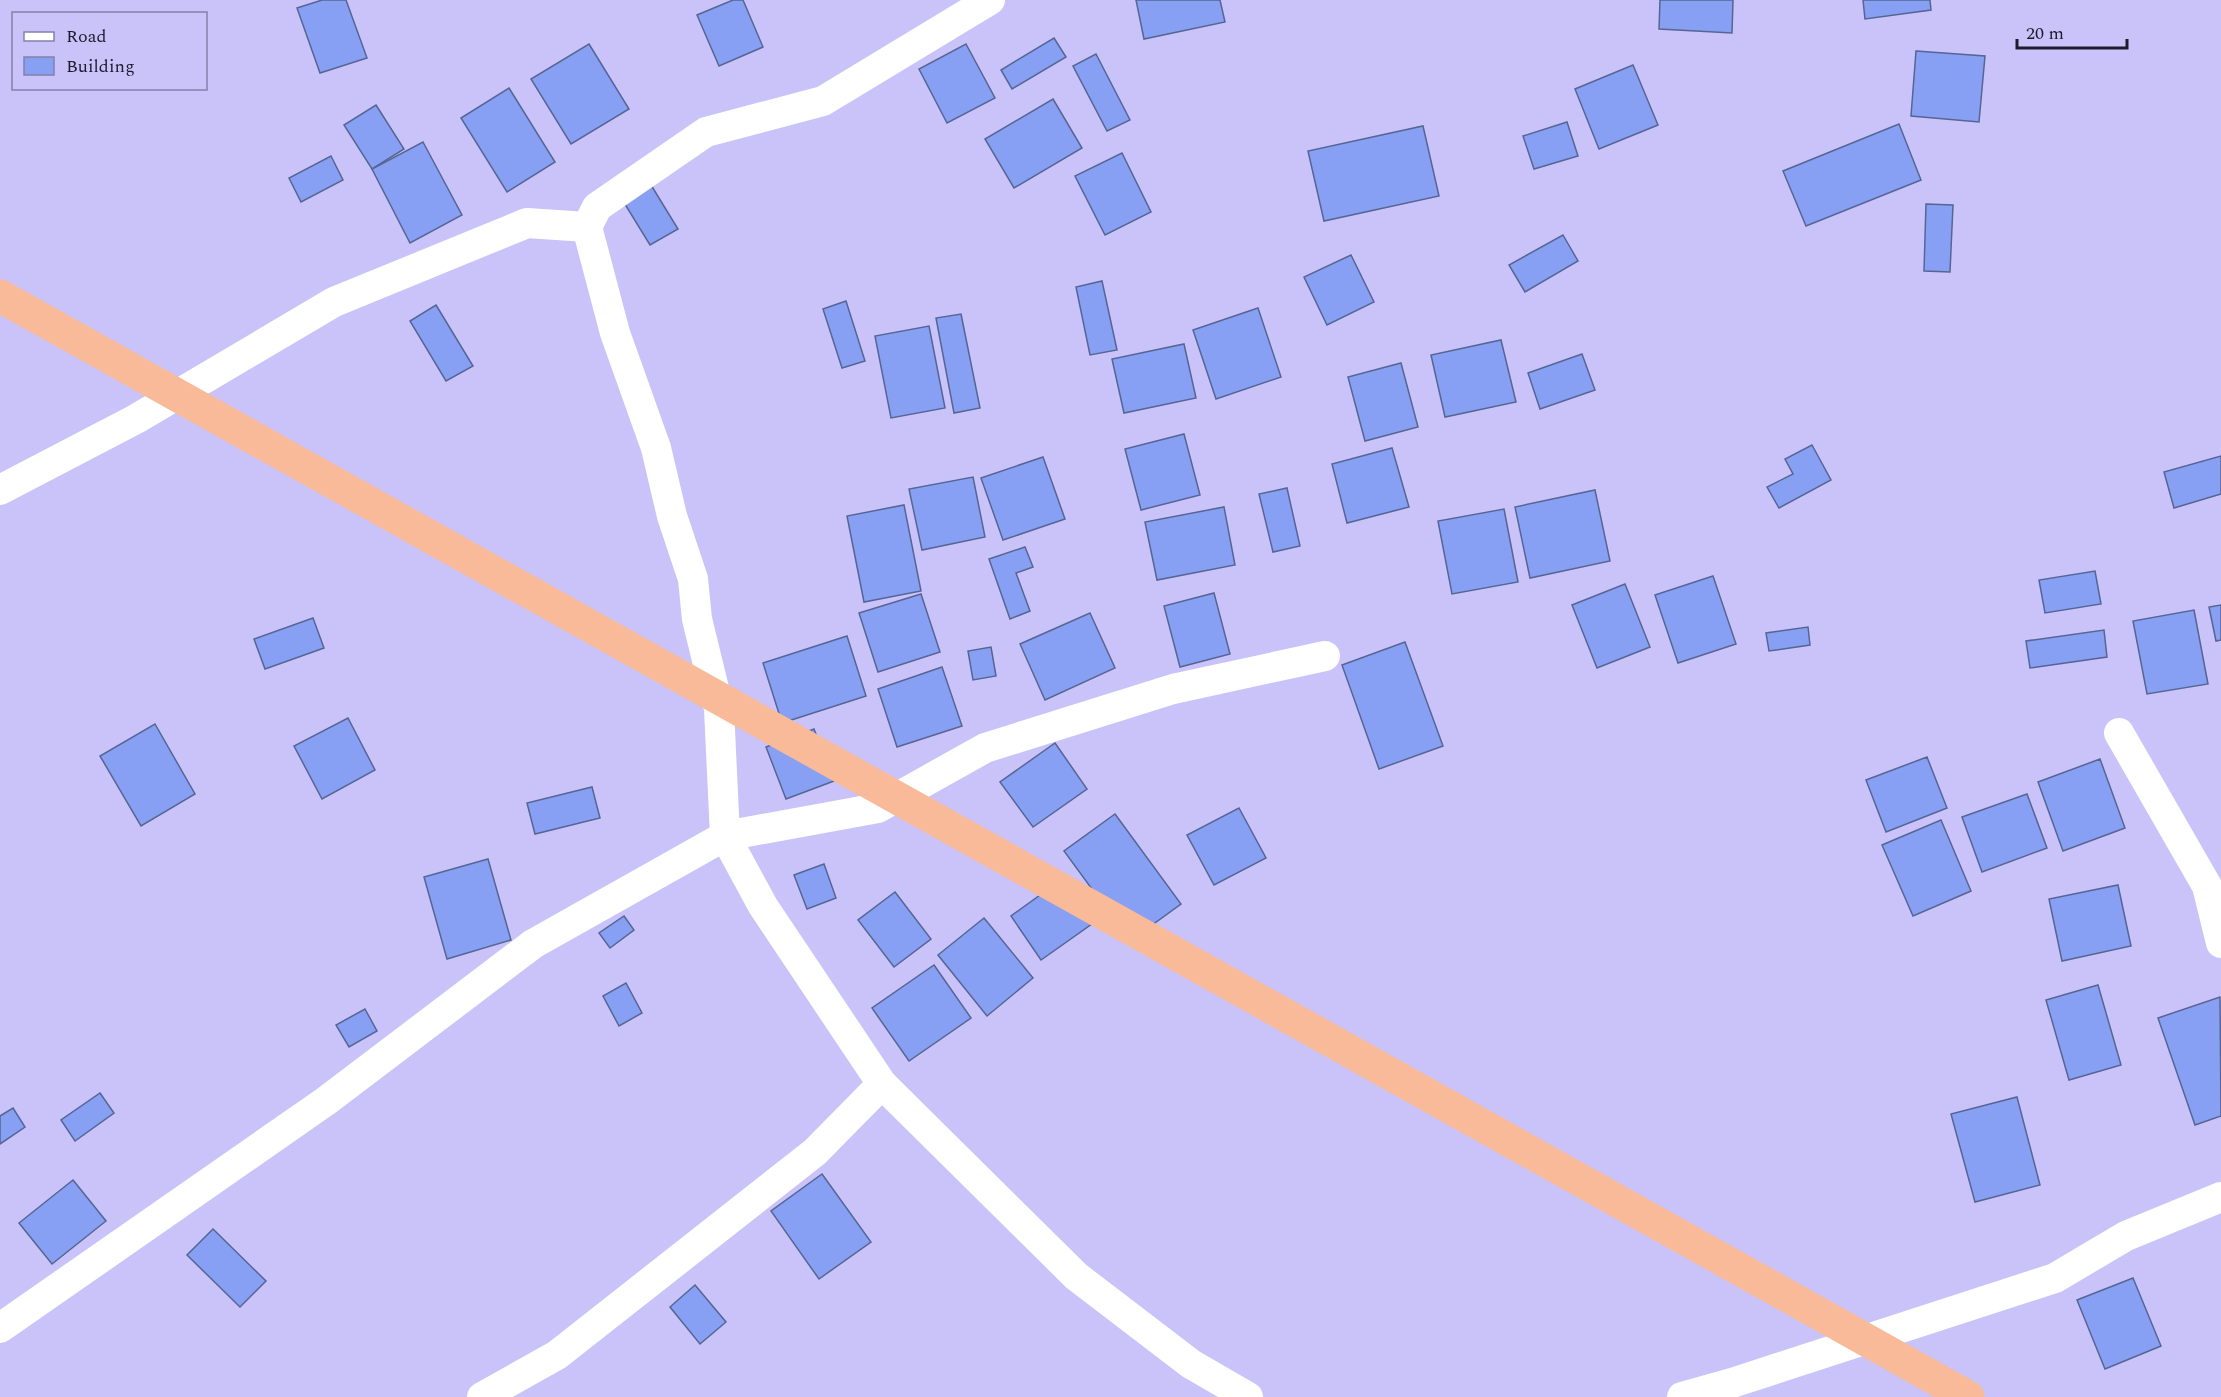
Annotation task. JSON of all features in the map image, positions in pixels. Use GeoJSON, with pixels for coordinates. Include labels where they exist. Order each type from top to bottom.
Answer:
{"type":"FeatureCollection","features":[{"type":"Feature","properties":{"kind":"highway"},"geometry":{"type":"LineString","coordinates":[[0,296],[1968,1397]]}},
{"type":"Feature","properties":{"kind":"street"},"geometry":{"type":"LineString","coordinates":[[990,0],[823,101],[706,132],[597,207],[587,227],[615,333],[656,448],[672,516],[693,579],[697,620],[718,710],[725,836],[764,906],[882,1084],[1076,1276],[1191,1364],[1248,1397]]}},
{"type":"Feature","properties":{"kind":"street"},"geometry":{"type":"LineString","coordinates":[[0,490],[135,418],[334,302],[527,223],[587,227]]}},
{"type":"Feature","properties":{"kind":"street"},"geometry":{"type":"LineString","coordinates":[[0,1328],[326,1101],[533,944],[725,836],[878,808],[985,748],[1173,689],[1325,656]]}},
{"type":"Feature","properties":{"kind":"street"},"geometry":{"type":"LineString","coordinates":[[2119,732],[2206,886],[2221,943]]}},
{"type":"Feature","properties":{"kind":"street"},"geometry":{"type":"LineString","coordinates":[[482,1397],[557,1355],[815,1152],[882,1084]]}},
{"type":"Feature","properties":{"kind":"street"},"geometry":{"type":"LineString","coordinates":[[1682,1397],[1732,1383],[2055,1278],[2126,1236],[2221,1197]]}},
{"type":"Feature","properties":{"kind":"building"},"geometry":{"type":"Polygon","coordinates":[[[322,0],[346,0],[367,58],[320,73],[297,8],[322,0]]]}},
{"type":"Feature","properties":{"kind":"building"},"geometry":{"type":"Polygon","coordinates":[[[733,0],[743,0],[763,47],[719,66],[697,15],[733,0]]]}},
{"type":"Feature","properties":{"kind":"building"},"geometry":{"type":"Polygon","coordinates":[[[1136,0],[1220,0],[1225,22],[1144,39],[1136,0]]]}},
{"type":"Feature","properties":{"kind":"building"},"geometry":{"type":"Polygon","coordinates":[[[1660,0],[1733,0],[1732,33],[1659,29],[1660,0]]]}},
{"type":"Feature","properties":{"kind":"building"},"geometry":{"type":"Polygon","coordinates":[[[1863,0],[1930,0],[1931,10],[1865,19],[1863,0]]]}},
{"type":"Feature","properties":{"kind":"building"},"geometry":{"type":"Polygon","coordinates":[[[1054,38],[1066,57],[1012,89],[1001,70],[1054,38]]]}},
{"type":"Feature","properties":{"kind":"building"},"geometry":{"type":"Polygon","coordinates":[[[589,44],[629,109],[571,144],[531,79],[589,44]]]}},
{"type":"Feature","properties":{"kind":"building"},"geometry":{"type":"Polygon","coordinates":[[[966,44],[995,98],[947,123],[919,69],[966,44]]]}},
{"type":"Feature","properties":{"kind":"building"},"geometry":{"type":"Polygon","coordinates":[[[1916,51],[1985,56],[1979,122],[1911,116],[1916,51]]]}},
{"type":"Feature","properties":{"kind":"building"},"geometry":{"type":"Polygon","coordinates":[[[1096,54],[1130,120],[1107,131],[1073,66],[1096,54]]]}},
{"type":"Feature","properties":{"kind":"building"},"geometry":{"type":"Polygon","coordinates":[[[1633,65],[1658,125],[1599,149],[1575,89],[1633,65]]]}},
{"type":"Feature","properties":{"kind":"building"},"geometry":{"type":"Polygon","coordinates":[[[509,88],[555,162],[507,192],[461,118],[509,88]]]}},
{"type":"Feature","properties":{"kind":"building"},"geometry":{"type":"Polygon","coordinates":[[[1053,99],[1082,148],[1014,188],[985,139],[1053,99]]]}},
{"type":"Feature","properties":{"kind":"building"},"geometry":{"type":"Polygon","coordinates":[[[376,105],[404,149],[372,169],[344,125],[376,105]]]}},
{"type":"Feature","properties":{"kind":"building"},"geometry":{"type":"Polygon","coordinates":[[[1567,122],[1578,156],[1534,169],[1523,136],[1567,122]]]}},
{"type":"Feature","properties":{"kind":"building"},"geometry":{"type":"Polygon","coordinates":[[[1899,124],[1921,180],[1806,226],[1783,171],[1899,124]]]}},
{"type":"Feature","properties":{"kind":"building"},"geometry":{"type":"Polygon","coordinates":[[[1423,126],[1439,196],[1324,221],[1308,151],[1423,126]]]}},
{"type":"Feature","properties":{"kind":"building"},"geometry":{"type":"Polygon","coordinates":[[[423,142],[462,215],[410,243],[372,169],[423,142]]]}},
{"type":"Feature","properties":{"kind":"building"},"geometry":{"type":"Polygon","coordinates":[[[1122,153],[1151,212],[1105,235],[1075,176],[1122,153]]]}},
{"type":"Feature","properties":{"kind":"building"},"geometry":{"type":"Polygon","coordinates":[[[331,156],[343,180],[301,202],[289,178],[331,156]]]}},
{"type":"Feature","properties":{"kind":"building"},"geometry":{"type":"Polygon","coordinates":[[[651,185],[678,229],[650,245],[623,201],[651,185]]]}},
{"type":"Feature","properties":{"kind":"building"},"geometry":{"type":"Polygon","coordinates":[[[1926,204],[1953,205],[1950,272],[1924,271],[1926,204]]]}},
{"type":"Feature","properties":{"kind":"building"},"geometry":{"type":"Polygon","coordinates":[[[1563,235],[1578,261],[1525,292],[1509,265],[1563,235]]]}},
{"type":"Feature","properties":{"kind":"building"},"geometry":{"type":"Polygon","coordinates":[[[1351,255],[1374,302],[1327,325],[1304,277],[1351,255]]]}},
{"type":"Feature","properties":{"kind":"building"},"geometry":{"type":"Polygon","coordinates":[[[1102,281],[1117,350],[1090,355],[1076,287],[1102,281]]]}},
{"type":"Feature","properties":{"kind":"building"},"geometry":{"type":"Polygon","coordinates":[[[846,301],[865,361],[842,368],[823,309],[846,301]]]}},
{"type":"Feature","properties":{"kind":"building"},"geometry":{"type":"Polygon","coordinates":[[[436,305],[473,366],[446,381],[410,321],[436,305]]]}},
{"type":"Feature","properties":{"kind":"building"},"geometry":{"type":"Polygon","coordinates":[[[1258,308],[1281,377],[1216,399],[1193,330],[1258,308]]]}},
{"type":"Feature","properties":{"kind":"building"},"geometry":{"type":"Polygon","coordinates":[[[961,314],[980,408],[954,413],[936,318],[961,314]]]}},
{"type":"Feature","properties":{"kind":"building"},"geometry":{"type":"Polygon","coordinates":[[[929,326],[945,408],[891,418],[875,336],[929,326]]]}},
{"type":"Feature","properties":{"kind":"building"},"geometry":{"type":"Polygon","coordinates":[[[1501,340],[1516,402],[1445,417],[1431,355],[1501,340]]]}},
{"type":"Feature","properties":{"kind":"building"},"geometry":{"type":"Polygon","coordinates":[[[1184,344],[1196,398],[1124,413],[1112,359],[1184,344]]]}},
{"type":"Feature","properties":{"kind":"building"},"geometry":{"type":"Polygon","coordinates":[[[1582,354],[1595,390],[1540,409],[1528,373],[1582,354]]]}},
{"type":"Feature","properties":{"kind":"building"},"geometry":{"type":"Polygon","coordinates":[[[1401,363],[1418,427],[1365,441],[1348,377],[1401,363]]]}},
{"type":"Feature","properties":{"kind":"building"},"geometry":{"type":"Polygon","coordinates":[[[1184,434],[1200,495],[1141,510],[1125,449],[1184,434]]]}},
{"type":"Feature","properties":{"kind":"building"},"geometry":{"type":"Polygon","coordinates":[[[1812,445],[1831,480],[1779,508],[1767,487],[1793,474],[1785,459],[1812,445]]]}},
{"type":"Feature","properties":{"kind":"building"},"geometry":{"type":"Polygon","coordinates":[[[1392,448],[1409,507],[1347,523],[1332,464],[1392,448]]]}},
{"type":"Feature","properties":{"kind":"building"},"geometry":{"type":"Polygon","coordinates":[[[2221,456],[2221,494],[2174,508],[2164,472],[2221,456]]]}},
{"type":"Feature","properties":{"kind":"building"},"geometry":{"type":"Polygon","coordinates":[[[1043,457],[1065,519],[1003,540],[981,478],[1043,457]]]}},
{"type":"Feature","properties":{"kind":"building"},"geometry":{"type":"Polygon","coordinates":[[[973,477],[985,537],[922,550],[909,489],[973,477]]]}},
{"type":"Feature","properties":{"kind":"building"},"geometry":{"type":"Polygon","coordinates":[[[1287,488],[1300,546],[1273,552],[1259,494],[1287,488]]]}},
{"type":"Feature","properties":{"kind":"building"},"geometry":{"type":"Polygon","coordinates":[[[1595,490],[1610,561],[1530,578],[1515,507],[1595,490]]]}},
{"type":"Feature","properties":{"kind":"building"},"geometry":{"type":"Polygon","coordinates":[[[904,505],[921,591],[864,602],[847,516],[904,505]]]}},
{"type":"Feature","properties":{"kind":"building"},"geometry":{"type":"Polygon","coordinates":[[[1224,507],[1235,565],[1157,580],[1145,522],[1224,507]]]}},
{"type":"Feature","properties":{"kind":"building"},"geometry":{"type":"Polygon","coordinates":[[[1504,509],[1518,582],[1452,594],[1438,521],[1504,509]]]}},
{"type":"Feature","properties":{"kind":"building"},"geometry":{"type":"Polygon","coordinates":[[[1025,547],[1033,567],[1016,573],[1030,611],[1010,619],[989,559],[1025,547]]]}},
{"type":"Feature","properties":{"kind":"building"},"geometry":{"type":"Polygon","coordinates":[[[2095,571],[2101,604],[2045,613],[2039,580],[2095,571]]]}},
{"type":"Feature","properties":{"kind":"building"},"geometry":{"type":"Polygon","coordinates":[[[1713,576],[1736,644],[1678,663],[1655,595],[1713,576]]]}},
{"type":"Feature","properties":{"kind":"building"},"geometry":{"type":"Polygon","coordinates":[[[1625,584],[1650,647],[1597,668],[1572,605],[1625,584]]]}},
{"type":"Feature","properties":{"kind":"building"},"geometry":{"type":"Polygon","coordinates":[[[1214,593],[1230,654],[1180,667],[1164,606],[1214,593]]]}},
{"type":"Feature","properties":{"kind":"building"},"geometry":{"type":"Polygon","coordinates":[[[921,594],[940,652],[878,672],[859,613],[921,594]]]}},
{"type":"Feature","properties":{"kind":"building"},"geometry":{"type":"Polygon","coordinates":[[[2221,605],[2221,640],[2216,641],[2209,607],[2221,605]]]}},
{"type":"Feature","properties":{"kind":"building"},"geometry":{"type":"Polygon","coordinates":[[[2194,610],[2208,684],[2147,694],[2133,621],[2194,610]]]}},
{"type":"Feature","properties":{"kind":"building"},"geometry":{"type":"Polygon","coordinates":[[[1090,613],[1115,668],[1045,700],[1020,644],[1090,613]]]}},
{"type":"Feature","properties":{"kind":"building"},"geometry":{"type":"Polygon","coordinates":[[[313,618],[324,648],[265,669],[254,639],[313,618]]]}},
{"type":"Feature","properties":{"kind":"building"},"geometry":{"type":"Polygon","coordinates":[[[1808,627],[1810,645],[1769,651],[1766,633],[1808,627]]]}},
{"type":"Feature","properties":{"kind":"building"},"geometry":{"type":"Polygon","coordinates":[[[2104,630],[2107,657],[2030,668],[2026,641],[2104,630]]]}},
{"type":"Feature","properties":{"kind":"building"},"geometry":{"type":"Polygon","coordinates":[[[847,636],[866,696],[782,723],[763,663],[847,636]]]}},
{"type":"Feature","properties":{"kind":"building"},"geometry":{"type":"Polygon","coordinates":[[[1405,642],[1443,746],[1379,769],[1342,665],[1405,642]]]}},
{"type":"Feature","properties":{"kind":"building"},"geometry":{"type":"Polygon","coordinates":[[[991,647],[996,676],[973,680],[968,651],[991,647]]]}},
{"type":"Feature","properties":{"kind":"building"},"geometry":{"type":"Polygon","coordinates":[[[942,667],[962,726],[897,747],[878,689],[942,667]]]}},
{"type":"Feature","properties":{"kind":"building"},"geometry":{"type":"Polygon","coordinates":[[[348,718],[375,770],[322,799],[294,746],[348,718]]]}},
{"type":"Feature","properties":{"kind":"building"},"geometry":{"type":"Polygon","coordinates":[[[155,724],[195,794],[141,826],[100,756],[155,724]]]}},
{"type":"Feature","properties":{"kind":"building"},"geometry":{"type":"Polygon","coordinates":[[[814,729],[834,781],[786,799],[766,747],[814,729]]]}},
{"type":"Feature","properties":{"kind":"building"},"geometry":{"type":"Polygon","coordinates":[[[1055,743],[1087,789],[1033,827],[1000,782],[1055,743]]]}},
{"type":"Feature","properties":{"kind":"building"},"geometry":{"type":"Polygon","coordinates":[[[1927,757],[1947,808],[1886,832],[1866,780],[1927,757]]]}},
{"type":"Feature","properties":{"kind":"building"},"geometry":{"type":"Polygon","coordinates":[[[2100,759],[2125,828],[2063,851],[2038,782],[2100,759]]]}},
{"type":"Feature","properties":{"kind":"building"},"geometry":{"type":"Polygon","coordinates":[[[592,787],[600,818],[535,834],[527,803],[592,787]]]}},
{"type":"Feature","properties":{"kind":"building"},"geometry":{"type":"Polygon","coordinates":[[[2027,794],[2047,848],[1982,872],[1962,817],[2027,794]]]}},
{"type":"Feature","properties":{"kind":"building"},"geometry":{"type":"Polygon","coordinates":[[[1239,808],[1266,858],[1214,885],[1187,835],[1239,808]]]}},
{"type":"Feature","properties":{"kind":"building"},"geometry":{"type":"Polygon","coordinates":[[[1115,814],[1181,904],[1130,941],[1064,851],[1115,814]]]}},
{"type":"Feature","properties":{"kind":"building"},"geometry":{"type":"Polygon","coordinates":[[[1941,820],[1971,891],[1913,916],[1882,845],[1941,820]]]}},
{"type":"Feature","properties":{"kind":"building"},"geometry":{"type":"Polygon","coordinates":[[[488,859],[511,940],[447,959],[424,877],[488,859]]]}},
{"type":"Feature","properties":{"kind":"building"},"geometry":{"type":"Polygon","coordinates":[[[824,864],[836,898],[807,909],[794,875],[824,864]]]}},
{"type":"Feature","properties":{"kind":"building"},"geometry":{"type":"Polygon","coordinates":[[[1065,877],[1096,921],[1041,960],[1011,916],[1065,877]]]}},
{"type":"Feature","properties":{"kind":"building"},"geometry":{"type":"Polygon","coordinates":[[[2118,885],[2131,946],[2062,961],[2049,899],[2118,885]]]}},
{"type":"Feature","properties":{"kind":"building"},"geometry":{"type":"Polygon","coordinates":[[[895,892],[931,939],[894,967],[858,920],[895,892]]]}},
{"type":"Feature","properties":{"kind":"building"},"geometry":{"type":"Polygon","coordinates":[[[624,916],[634,930],[610,948],[599,933],[624,916]]]}},
{"type":"Feature","properties":{"kind":"building"},"geometry":{"type":"Polygon","coordinates":[[[984,918],[1033,978],[987,1016],[938,955],[984,918]]]}},
{"type":"Feature","properties":{"kind":"building"},"geometry":{"type":"Polygon","coordinates":[[[934,965],[971,1018],[909,1061],[872,1008],[934,965]]]}},
{"type":"Feature","properties":{"kind":"building"},"geometry":{"type":"Polygon","coordinates":[[[626,983],[642,1013],[619,1026],[603,996],[626,983]]]}},
{"type":"Feature","properties":{"kind":"building"},"geometry":{"type":"Polygon","coordinates":[[[2098,985],[2121,1065],[2069,1080],[2046,1000],[2098,985]]]}},
{"type":"Feature","properties":{"kind":"building"},"geometry":{"type":"Polygon","coordinates":[[[2220,997],[2221,1116],[2195,1125],[2158,1018],[2220,997]]]}},
{"type":"Feature","properties":{"kind":"building"},"geometry":{"type":"Polygon","coordinates":[[[365,1009],[377,1031],[349,1047],[336,1025],[365,1009]]]}},
{"type":"Feature","properties":{"kind":"building"},"geometry":{"type":"Polygon","coordinates":[[[100,1093],[114,1113],[75,1141],[61,1120],[100,1093]]]}},
{"type":"Feature","properties":{"kind":"building"},"geometry":{"type":"Polygon","coordinates":[[[2017,1097],[2040,1185],[1975,1202],[1951,1114],[2017,1097]]]}},
{"type":"Feature","properties":{"kind":"building"},"geometry":{"type":"Polygon","coordinates":[[[13,1108],[25,1127],[0,1144],[0,1116],[13,1108]]]}},
{"type":"Feature","properties":{"kind":"building"},"geometry":{"type":"Polygon","coordinates":[[[822,1174],[871,1242],[819,1279],[771,1211],[822,1174]]]}},
{"type":"Feature","properties":{"kind":"building"},"geometry":{"type":"Polygon","coordinates":[[[73,1180],[106,1221],[52,1264],[19,1223],[73,1180]]]}},
{"type":"Feature","properties":{"kind":"building"},"geometry":{"type":"Polygon","coordinates":[[[213,1229],[266,1281],[240,1307],[187,1255],[213,1229]]]}},
{"type":"Feature","properties":{"kind":"building"},"geometry":{"type":"Polygon","coordinates":[[[2133,1278],[2161,1346],[2105,1369],[2077,1300],[2133,1278]]]}},
{"type":"Feature","properties":{"kind":"building"},"geometry":{"type":"Polygon","coordinates":[[[695,1285],[726,1322],[700,1344],[670,1307],[695,1285]]]}}]}
